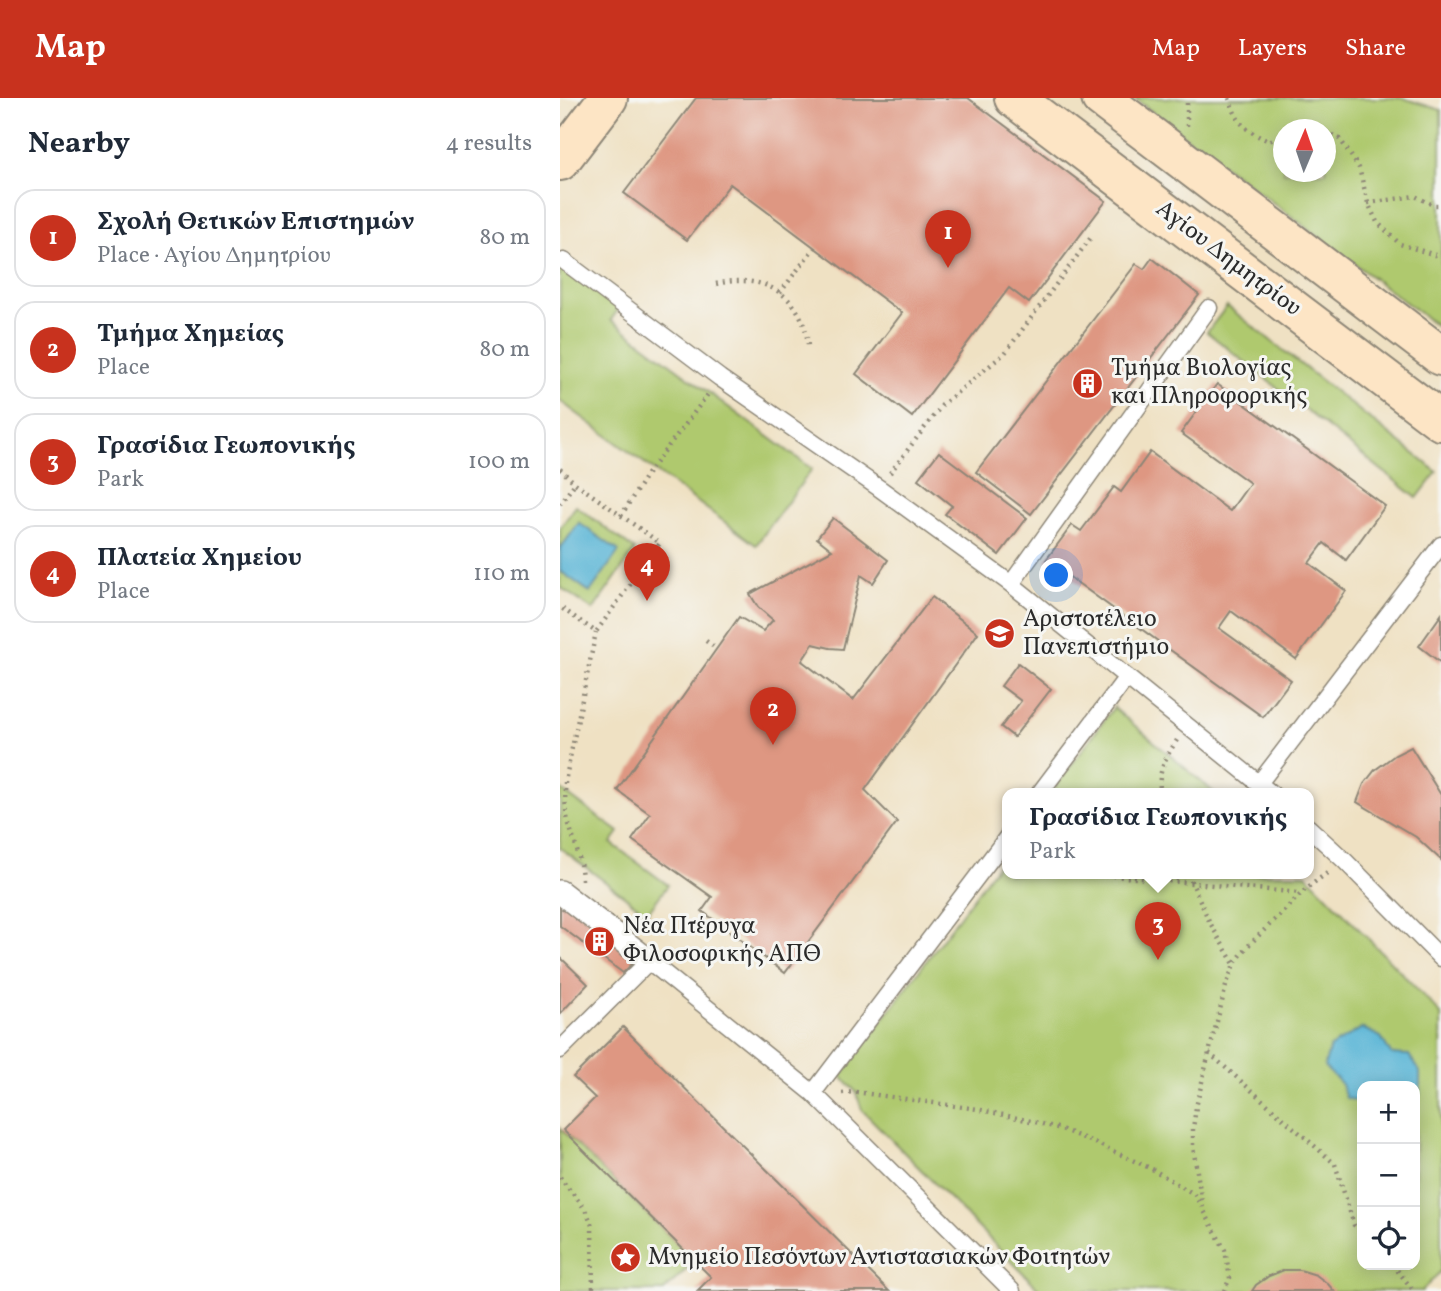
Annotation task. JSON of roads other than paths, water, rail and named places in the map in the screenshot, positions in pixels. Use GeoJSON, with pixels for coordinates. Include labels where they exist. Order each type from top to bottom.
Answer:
{"type":"FeatureCollection","features":[{"type":"Feature","properties":{"kind":"main road"},"geometry":{"type":"LineString","coordinates":[[564,148],[608,98]]}},
{"type":"Feature","properties":{"kind":"main road","name":"Αγίου Δημητρίου"},"geometry":{"type":"LineString","coordinates":[[1014,98],[1441,421]]}},
{"type":"Feature","properties":{"kind":"main road"},"geometry":{"type":"LineString","coordinates":[[1101,98],[1441,356]]}},
{"type":"Feature","properties":{"kind":"street"},"geometry":{"type":"LineString","coordinates":[[560,892],[649,961]]}},
{"type":"Feature","properties":{"kind":"lane"},"geometry":{"type":"LineString","coordinates":[[564,261],[720,378],[880,488],[1011,583],[1266,788]]}},
{"type":"Feature","properties":{"kind":"lane"},"geometry":{"type":"LineString","coordinates":[[1011,583],[1209,308]]}},
{"type":"Feature","properties":{"kind":"lane"},"geometry":{"type":"LineString","coordinates":[[1260,782],[1441,545]]}},
{"type":"Feature","properties":{"kind":"lane"},"geometry":{"type":"LineString","coordinates":[[1044,788],[1127,677]]}},
{"type":"Feature","properties":{"kind":"lane"},"geometry":{"type":"LineString","coordinates":[[1314,833],[1441,958]]}},
{"type":"Feature","properties":{"kind":"lane"},"geometry":{"type":"LineString","coordinates":[[813,1093],[1002,843]]}},
{"type":"Feature","properties":{"kind":"lane"},"geometry":{"type":"LineString","coordinates":[[560,1051],[649,961],[813,1093],[1012,1291]]}},
{"type":"Feature","properties":{"kind":"water"},"geometry":{"type":"Polygon","coordinates":[[[579,523],[619,551],[590,592],[560,571],[560,549],[579,523]]]}},
{"type":"Feature","properties":{"kind":"water"},"geometry":{"type":"Polygon","coordinates":[[[1362,1028],[1381,1037],[1391,1054],[1409,1055],[1420,1072],[1420,1081],[1357,1081],[1357,1101],[1346,1098],[1340,1082],[1324,1067],[1330,1047],[1362,1028]]]}},
{"type":"Feature","properties":{"kind":"place","name":"Σχολή Θετικών Επιστημών"},"geometry":{"type":"Point","coordinates":[948,268]}},
{"type":"Feature","properties":{"kind":"place","name":"Τμήμα Βιολογίας και Πληροφορικής"},"geometry":{"type":"Point","coordinates":[1088,383]}},
{"type":"Feature","properties":{"kind":"place","name":"Πλατεία Χημείου"},"geometry":{"type":"Point","coordinates":[647,601]}},
{"type":"Feature","properties":{"kind":"place","name":"Αριστοτέλειο Πανεπιστήμιο"},"geometry":{"type":"Point","coordinates":[1000,634]}},
{"type":"Feature","properties":{"kind":"place","name":"Τμήμα Χημείας"},"geometry":{"type":"Point","coordinates":[773,745]}},
{"type":"Feature","properties":{"kind":"place","name":"Νέα Πτέρυγα Φιλοσοφικής ΑΠΘ"},"geometry":{"type":"Point","coordinates":[600,941]}},
{"type":"Feature","properties":{"kind":"place","name":"Γρασίδια Γεωπονικής"},"geometry":{"type":"Point","coordinates":[1158,960]}},
{"type":"Feature","properties":{"kind":"place","name":"Μνημείο Πεσόντων Αντιστασιακών Φοιτητών"},"geometry":{"type":"Point","coordinates":[625,1258]}}]}
